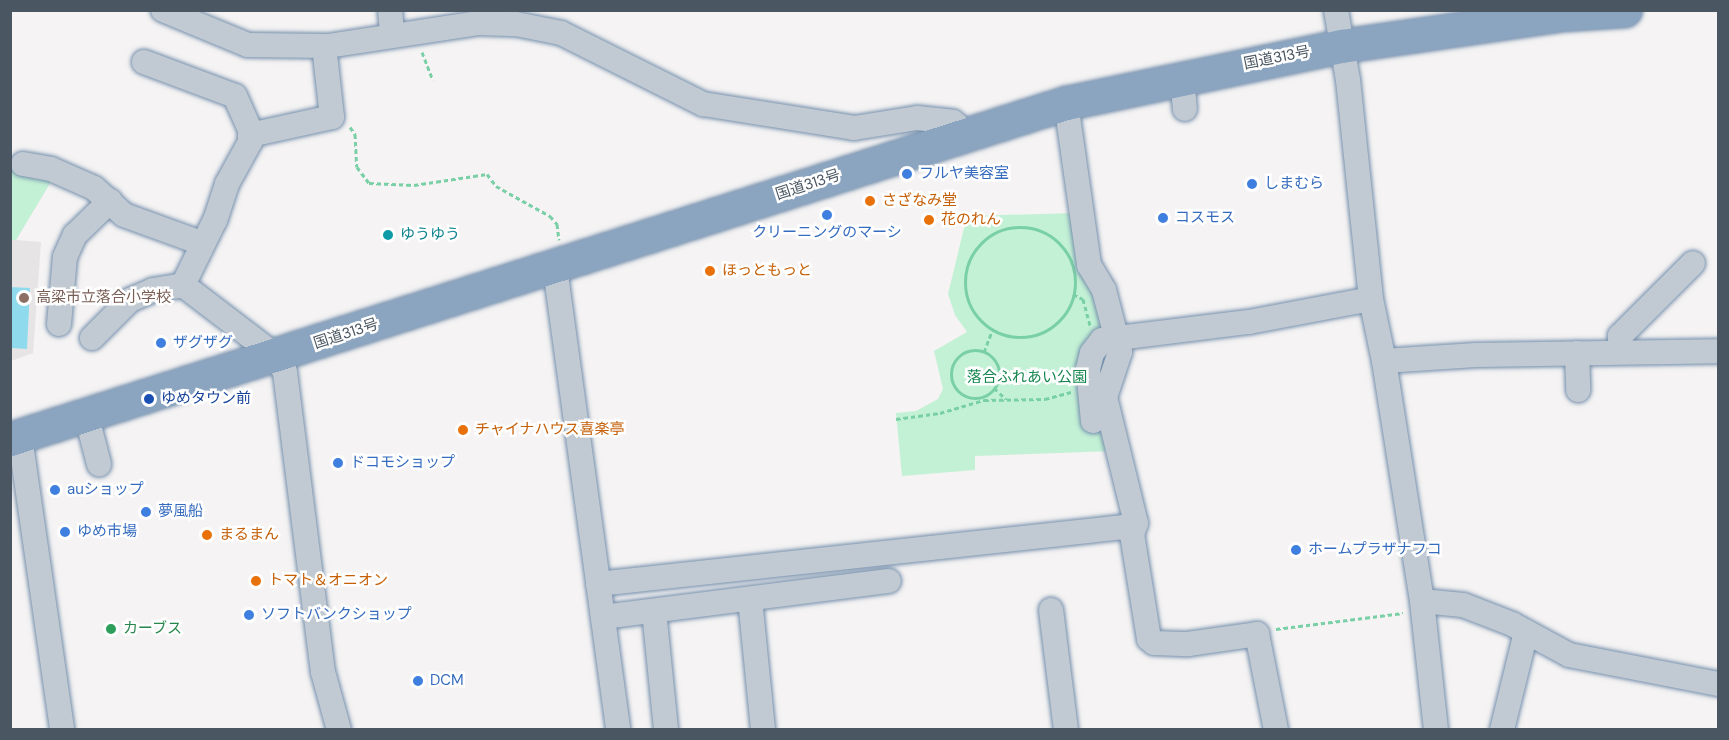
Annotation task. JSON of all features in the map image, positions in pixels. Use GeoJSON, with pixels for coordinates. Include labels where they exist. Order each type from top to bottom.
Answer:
{"type":"FeatureCollection","features":[{"type":"Feature","properties":{"kind":"highway","name":"国道313号"},"geometry":{"type":"LineString","coordinates":[[15,438],[555,268],[966,133],[1066,103],[1182,76],[1341,46],[1564,14],[1625,10]]}},
{"type":"Feature","properties":{"kind":"street"},"geometry":{"type":"LineString","coordinates":[[163,10],[248,45],[324,45],[479,23],[516,24],[561,33],[703,104],[854,128],[916,118],[953,122],[966,133]]}},
{"type":"Feature","properties":{"kind":"street"},"geometry":{"type":"LineString","coordinates":[[390,10],[393,35]]}},
{"type":"Feature","properties":{"kind":"street"},"geometry":{"type":"LineString","coordinates":[[1336,10],[1371,299],[1384,362],[1422,606],[1436,729]]}},
{"type":"Feature","properties":{"kind":"street"},"geometry":{"type":"LineString","coordinates":[[250,135],[333,117],[324,45]]}},
{"type":"Feature","properties":{"kind":"street"},"geometry":{"type":"LineString","coordinates":[[144,62],[235,96],[250,135],[250,142],[183,285]]}},
{"type":"Feature","properties":{"kind":"street"},"geometry":{"type":"LineString","coordinates":[[1182,76],[1185,109]]}},
{"type":"Feature","properties":{"kind":"street"},"geometry":{"type":"LineString","coordinates":[[1066,103],[1089,265],[1104,290],[1120,352],[1118,367],[1105,397],[1136,523],[1132,534],[1149,639],[1154,643],[1188,644],[1257,634],[1276,729]]}},
{"type":"Feature","properties":{"kind":"street"},"geometry":{"type":"LineString","coordinates":[[23,164],[51,169],[94,188],[124,215],[201,243]]}},
{"type":"Feature","properties":{"kind":"street"},"geometry":{"type":"LineString","coordinates":[[59,324],[65,257],[75,235],[110,201]]}},
{"type":"Feature","properties":{"kind":"street"},"geometry":{"type":"LineString","coordinates":[[1621,352],[1620,336],[1693,263]]}},
{"type":"Feature","properties":{"kind":"street"},"geometry":{"type":"LineString","coordinates":[[555,268],[618,729]]}},
{"type":"Feature","properties":{"kind":"street"},"geometry":{"type":"LineString","coordinates":[[92,338],[130,300],[153,290],[183,285],[276,356],[290,390],[316,629],[323,672],[339,729]]}},
{"type":"Feature","properties":{"kind":"street"},"geometry":{"type":"LineString","coordinates":[[1094,423],[1088,369],[1092,353],[1102,340],[1116,336],[1249,322],[1371,299]]}},
{"type":"Feature","properties":{"kind":"street"},"geometry":{"type":"LineString","coordinates":[[1384,362],[1621,352],[1716,356]]}},
{"type":"Feature","properties":{"kind":"street"},"geometry":{"type":"LineString","coordinates":[[1577,353],[1578,390]]}},
{"type":"Feature","properties":{"kind":"street"},"geometry":{"type":"LineString","coordinates":[[87,414],[99,464]]}},
{"type":"Feature","properties":{"kind":"street"},"geometry":{"type":"LineString","coordinates":[[15,438],[62,729]]}},
{"type":"Feature","properties":{"kind":"street"},"geometry":{"type":"LineString","coordinates":[[598,584],[1124,527],[1132,534]]}},
{"type":"Feature","properties":{"kind":"street"},"geometry":{"type":"LineString","coordinates":[[603,617],[889,581]]}},
{"type":"Feature","properties":{"kind":"street"},"geometry":{"type":"LineString","coordinates":[[750,598],[763,729]]}},
{"type":"Feature","properties":{"kind":"street"},"geometry":{"type":"LineString","coordinates":[[1422,606],[1463,605],[1526,632],[1569,655],[1719,684]]}},
{"type":"Feature","properties":{"kind":"street"},"geometry":{"type":"LineString","coordinates":[[654,610],[666,729]]}},
{"type":"Feature","properties":{"kind":"street"},"geometry":{"type":"LineString","coordinates":[[1051,610],[1066,729]]}},
{"type":"Feature","properties":{"kind":"street"},"geometry":{"type":"LineString","coordinates":[[1502,729],[1526,632]]}},
{"type":"Feature","properties":{"kind":"path"},"geometry":{"type":"LineString","coordinates":[[333,117],[348,125],[355,134],[357,167],[369,183],[414,185],[487,174],[496,186],[550,216],[557,224],[555,268]]}},
{"type":"Feature","properties":{"kind":"path"},"geometry":{"type":"LineString","coordinates":[[1028,228],[1053,237],[1073,265],[1073,294],[1064,315],[1035,335],[1017,337],[993,329],[971,307],[965,290],[966,271],[972,253],[985,239],[1001,230],[1028,228]]}},
{"type":"Feature","properties":{"kind":"path"},"geometry":{"type":"LineString","coordinates":[[1073,294],[1083,299],[1091,330]]}},
{"type":"Feature","properties":{"kind":"path"},"geometry":{"type":"LineString","coordinates":[[984,352],[993,329]]}},
{"type":"Feature","properties":{"kind":"path"},"geometry":{"type":"LineString","coordinates":[[970,350],[984,352],[997,364],[998,381],[994,388],[972,398],[958,392],[951,379],[957,357],[970,350]]}},
{"type":"Feature","properties":{"kind":"path"},"geometry":{"type":"LineString","coordinates":[[896,419],[940,413],[984,400],[1027,400],[1074,391],[1076,385]]}},
{"type":"Feature","properties":{"kind":"path"},"geometry":{"type":"LineString","coordinates":[[994,388],[1007,399]]}},
{"type":"Feature","properties":{"kind":"path"},"geometry":{"type":"LineString","coordinates":[[1257,634],[1422,606]]}},
{"type":"Feature","properties":{"kind":"shaded area","name":"高梁市立落合小学校"},"geometry":{"type":"Polygon","coordinates":[[[10,167],[55,175],[16,240],[41,242],[33,353],[11,361],[10,167]]]}},
{"type":"Feature","properties":{"kind":"green space"},"geometry":{"type":"Polygon","coordinates":[[[10,169],[53,178],[16,240],[11,240],[10,169]]]}},
{"type":"Feature","properties":{"kind":"green space","name":"落合ふれあい公園"},"geometry":{"type":"Polygon","coordinates":[[[1075,213],[1115,349],[1113,451],[975,456],[975,470],[902,476],[896,413],[916,411],[938,399],[943,389],[934,351],[967,332],[955,315],[948,294],[967,216],[1075,213]]]}},
{"type":"Feature","properties":{"kind":"water"},"geometry":{"type":"Polygon","coordinates":[[[10,287],[30,288],[27,349],[11,348],[10,287]]]}},
{"type":"Feature","properties":{"kind":"place","name":"フルヤ美容室"},"geometry":{"type":"Point","coordinates":[907,174]}},
{"type":"Feature","properties":{"kind":"place","name":"しまむら"},"geometry":{"type":"Point","coordinates":[1252,184]}},
{"type":"Feature","properties":{"kind":"place","name":"さざなみ堂"},"geometry":{"type":"Point","coordinates":[870,201]}},
{"type":"Feature","properties":{"kind":"place","name":"クリーニングのマーシ"},"geometry":{"type":"Point","coordinates":[827,215]}},
{"type":"Feature","properties":{"kind":"place","name":"コスモス"},"geometry":{"type":"Point","coordinates":[1163,218]}},
{"type":"Feature","properties":{"kind":"place","name":"花のれん"},"geometry":{"type":"Point","coordinates":[929,220]}},
{"type":"Feature","properties":{"kind":"place","name":"ゆうゆう"},"geometry":{"type":"Point","coordinates":[388,235]}},
{"type":"Feature","properties":{"kind":"place","name":"ほっともっと"},"geometry":{"type":"Point","coordinates":[710,271]}},
{"type":"Feature","properties":{"kind":"place","name":"高梁市立落合小学校"},"geometry":{"type":"Point","coordinates":[24,298]}},
{"type":"Feature","properties":{"kind":"place","name":"ザグザグ"},"geometry":{"type":"Point","coordinates":[161,343]}},
{"type":"Feature","properties":{"kind":"place","name":"ゆめタウン前"},"geometry":{"type":"Point","coordinates":[149,399]}},
{"type":"Feature","properties":{"kind":"place","name":"チャイナハウス喜楽亭"},"geometry":{"type":"Point","coordinates":[463,430]}},
{"type":"Feature","properties":{"kind":"place","name":"ドコモショップ"},"geometry":{"type":"Point","coordinates":[338,463]}},
{"type":"Feature","properties":{"kind":"place","name":"auショップ"},"geometry":{"type":"Point","coordinates":[55,490]}},
{"type":"Feature","properties":{"kind":"place","name":"夢風船"},"geometry":{"type":"Point","coordinates":[146,512]}},
{"type":"Feature","properties":{"kind":"place","name":"ゆめ市場"},"geometry":{"type":"Point","coordinates":[65,532]}},
{"type":"Feature","properties":{"kind":"place","name":"まるまん"},"geometry":{"type":"Point","coordinates":[207,535]}},
{"type":"Feature","properties":{"kind":"place","name":"ホームプラザナフコ"},"geometry":{"type":"Point","coordinates":[1296,550]}},
{"type":"Feature","properties":{"kind":"place","name":"トマト＆オニオン"},"geometry":{"type":"Point","coordinates":[256,581]}},
{"type":"Feature","properties":{"kind":"place","name":"ソフトバンクショップ"},"geometry":{"type":"Point","coordinates":[249,615]}},
{"type":"Feature","properties":{"kind":"place","name":"カーブス"},"geometry":{"type":"Point","coordinates":[111,629]}},
{"type":"Feature","properties":{"kind":"place","name":"DCM"},"geometry":{"type":"Point","coordinates":[418,681]}}]}
